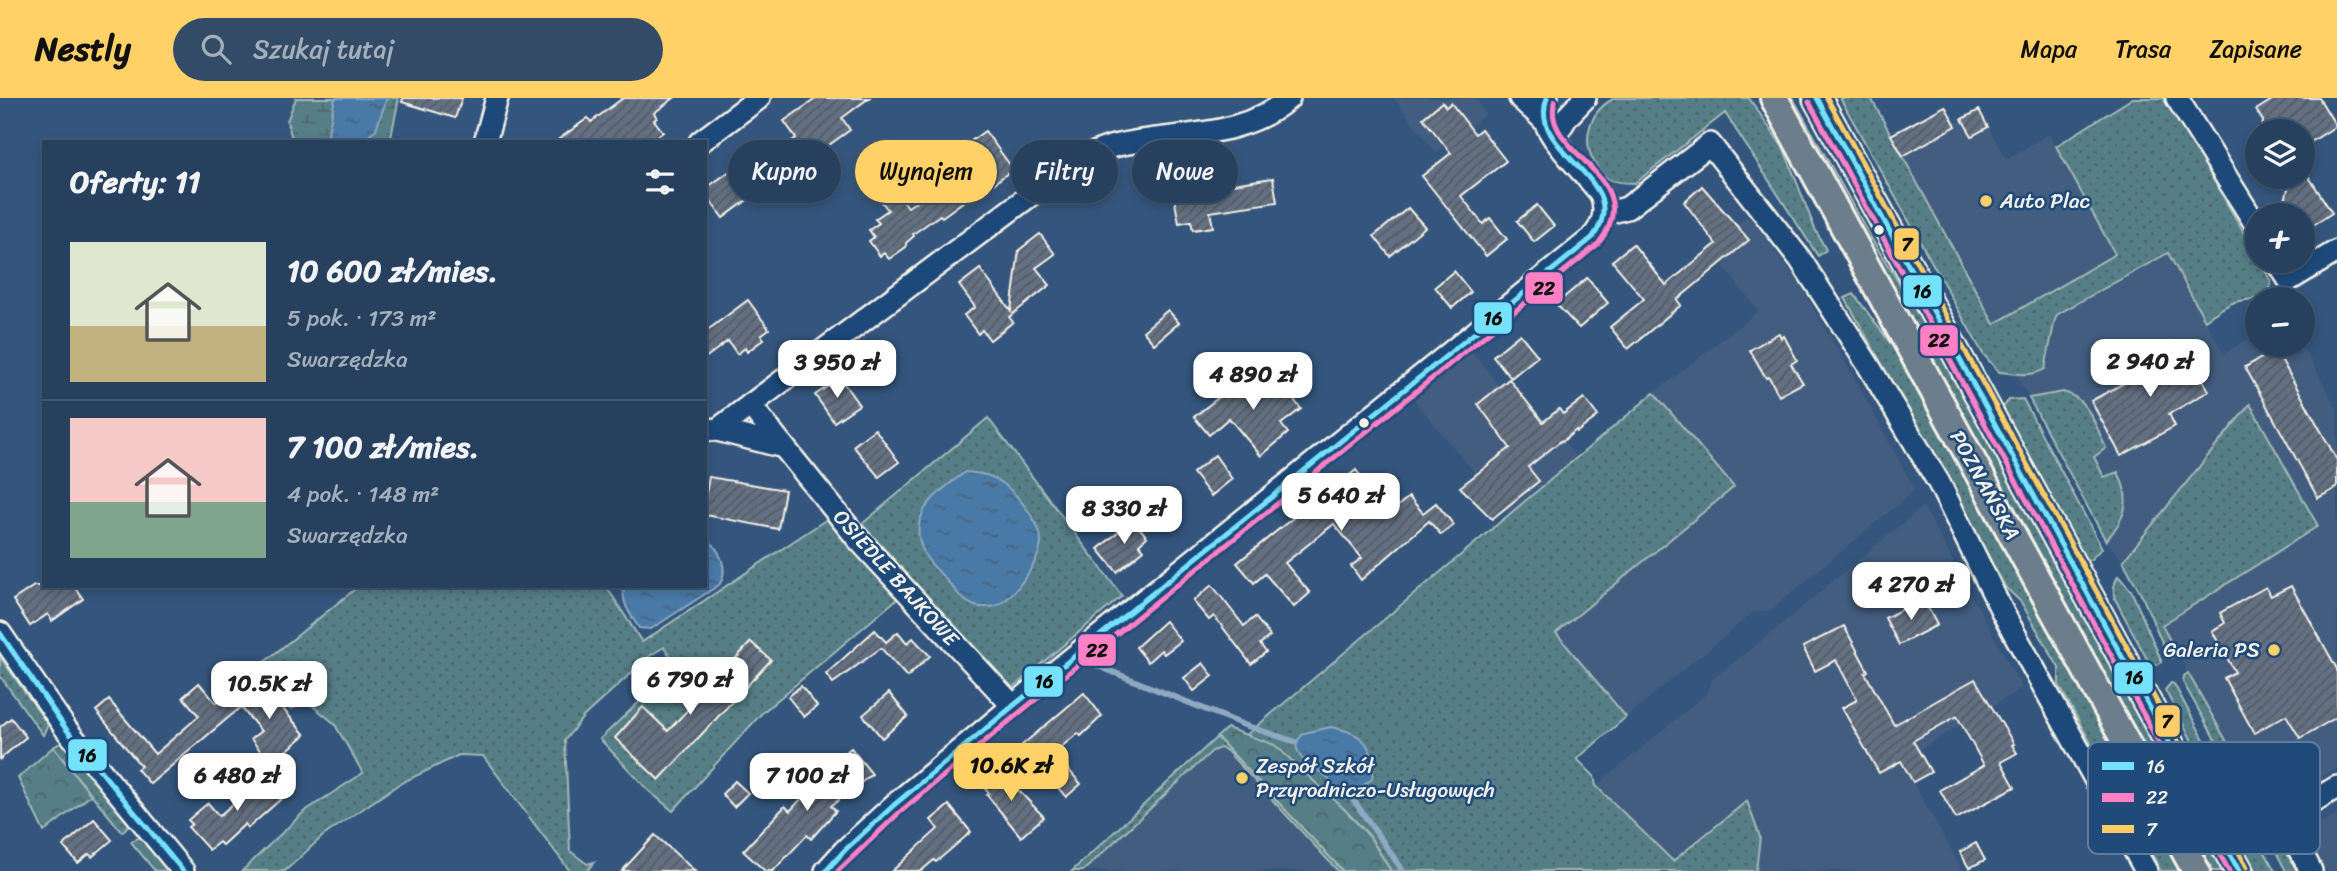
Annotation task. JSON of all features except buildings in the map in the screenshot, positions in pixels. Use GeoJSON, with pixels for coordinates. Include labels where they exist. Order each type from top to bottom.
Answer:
{"type":"FeatureCollection","features":[{"type":"Feature","properties":{"kind":"main road","name":"POZNAŃSKA"},"geometry":{"type":"LineString","coordinates":[[1774,98],[2126,742]]}},
{"type":"Feature","properties":{"kind":"main road","name":"POZNAŃSKA"},"geometry":{"type":"LineString","coordinates":[[1817,98],[2169,742]]}},
{"type":"Feature","properties":{"kind":"main road","name":"POZNAŃSKA"},"geometry":{"type":"LineString","coordinates":[[2187,854],[2196,871]]}},
{"type":"Feature","properties":{"kind":"main road","name":"POZNAŃSKA"},"geometry":{"type":"LineString","coordinates":[[2230,854],[2239,871]]}},
{"type":"Feature","properties":{"kind":"street"},"geometry":{"type":"LineString","coordinates":[[486,140],[497,98]]}},
{"type":"Feature","properties":{"kind":"street"},"geometry":{"type":"LineString","coordinates":[[703,140],[759,98]]}},
{"type":"Feature","properties":{"kind":"street"},"geometry":{"type":"LineString","coordinates":[[711,430],[750,405],[1072,164],[1122,144],[1219,130],[1245,123],[1263,117],[1289,98]]}},
{"type":"Feature","properties":{"kind":"street"},"geometry":{"type":"LineString","coordinates":[[826,871],[894,805],[1013,706],[1592,238],[1602,227],[1604,204],[1601,194],[1521,98]]}},
{"type":"Feature","properties":{"kind":"street"},"geometry":{"type":"LineString","coordinates":[[1547,98],[1545,102],[1549,129]]}},
{"type":"Feature","properties":{"kind":"street"},"geometry":{"type":"LineString","coordinates":[[1549,129],[1567,117],[1586,98]]}},
{"type":"Feature","properties":{"kind":"street"},"geometry":{"type":"LineString","coordinates":[[2177,98],[2245,208]]}},
{"type":"Feature","properties":{"kind":"street","name":"POZNAŃSKA"},"geometry":{"type":"LineString","coordinates":[[1604,214],[1627,208],[1710,144],[1800,259],[1867,363],[1939,483],[2003,613],[2088,766]]}},
{"type":"Feature","properties":{"kind":"street"},"geometry":{"type":"LineString","coordinates":[[2315,264],[2337,251]]}},
{"type":"Feature","properties":{"kind":"street"},"geometry":{"type":"LineString","coordinates":[[2285,273],[2289,280],[2301,273]]}},
{"type":"Feature","properties":{"kind":"street","name":"OSIEDLE BAJKOWE"},"geometry":{"type":"LineString","coordinates":[[750,405],[858,539],[1013,706]]}},
{"type":"Feature","properties":{"kind":"street"},"geometry":{"type":"LineString","coordinates":[[711,430],[784,447]]}},
{"type":"Feature","properties":{"kind":"street"},"geometry":{"type":"LineString","coordinates":[[0,633],[66,729],[183,871]]}},
{"type":"Feature","properties":{"kind":"street"},"geometry":{"type":"LineString","coordinates":[[2320,798],[2337,787]]}},
{"type":"Feature","properties":{"kind":"street","name":"POZNAŃSKA"},"geometry":{"type":"LineString","coordinates":[[2137,854],[2146,871]]}},
{"type":"Feature","properties":{"kind":"street"},"geometry":{"type":"LineString","coordinates":[[2302,854],[2311,871]]}},
{"type":"Feature","properties":{"kind":"shaded area"},"geometry":{"type":"Polygon","coordinates":[[[1394,98],[1476,98],[1486,114],[1436,153],[1394,98]]]}},
{"type":"Feature","properties":{"kind":"shaded area"},"geometry":{"type":"Polygon","coordinates":[[[1979,110],[2006,159],[2049,134],[2115,253],[2156,230],[2224,354],[2245,340],[2245,357],[2309,357],[2337,408],[2337,768],[2320,779],[2320,742],[2226,742],[2162,625],[2317,526],[2250,405],[2123,561],[2106,541],[1990,327],[1994,324],[1903,156],[1949,130],[1948,127],[1979,110]]]}},
{"type":"Feature","properties":{"kind":"shaded area"},"geometry":{"type":"Polygon","coordinates":[[[1748,215],[1797,280],[1915,490],[1771,610],[1754,612],[1626,717],[1556,633],[1733,487],[1654,393],[1758,311],[1709,247],[1748,215]]]}},
{"type":"Feature","properties":{"kind":"shaded area"},"geometry":{"type":"Polygon","coordinates":[[[1473,352],[1512,402],[1518,407],[1526,400],[1577,458],[1509,514],[1414,400],[1473,352]]]}},
{"type":"Feature","properties":{"kind":"shaded area"},"geometry":{"type":"Polygon","coordinates":[[[1923,506],[2022,688],[1901,761],[1963,871],[1661,871],[1596,786],[1706,694],[1711,680],[1923,506]]]}},
{"type":"Feature","properties":{"kind":"shaded area","name":"Zespół Szkół Przyrodniczo-Usługowych"},"geometry":{"type":"Polygon","coordinates":[[[1227,728],[1275,745],[1345,810],[1391,871],[1071,871],[1227,728]]]}},
{"type":"Feature","properties":{"kind":"shaded area"},"geometry":{"type":"Polygon","coordinates":[[[2337,813],[2337,871],[2324,871],[2315,854],[2320,854],[2320,825],[2337,813]]]}},
{"type":"Feature","properties":{"kind":"green space"},"geometry":{"type":"Polygon","coordinates":[[[296,98],[399,98],[390,140],[292,140],[287,121],[296,98]]]}},
{"type":"Feature","properties":{"kind":"green space"},"geometry":{"type":"Polygon","coordinates":[[[1615,98],[1749,98],[1784,149],[1826,250],[1818,256],[1725,113],[1635,183],[1606,178],[1590,153],[1588,134],[1599,110],[1615,98]]]}},
{"type":"Feature","properties":{"kind":"green space"},"geometry":{"type":"Polygon","coordinates":[[[1787,98],[1793,98],[1874,243],[1942,352],[2156,742],[2139,742],[1787,98]]]}},
{"type":"Feature","properties":{"kind":"green space"},"geometry":{"type":"Polygon","coordinates":[[[1840,98],[1871,98],[1994,324],[2115,254],[2056,146],[2133,98],[2167,98],[2245,235],[2245,273],[2266,273],[2271,281],[2270,287],[2245,287],[2245,300],[2231,303],[2205,320],[2168,253],[2058,314],[2045,369],[2040,372],[1999,372],[1983,354],[1840,98]]]}},
{"type":"Feature","properties":{"kind":"green space"},"geometry":{"type":"Polygon","coordinates":[[[1854,294],[1899,355],[2111,742],[2090,742],[2059,685],[2059,668],[2021,602],[2006,588],[1845,298],[1854,294]]]}},
{"type":"Feature","properties":{"kind":"green space"},"geometry":{"type":"Polygon","coordinates":[[[2063,392],[2079,400],[2095,423],[2106,448],[2094,457],[2104,477],[2118,472],[2125,492],[2122,516],[2106,541],[2029,398],[2063,392]]]}},
{"type":"Feature","properties":{"kind":"green space"},"geometry":{"type":"Polygon","coordinates":[[[1654,393],[1734,487],[1556,633],[1626,717],[1577,759],[1594,776],[1596,786],[1673,861],[1747,801],[1760,837],[1756,871],[1391,871],[1369,835],[1345,810],[1275,746],[1245,736],[1654,393]]]}},
{"type":"Feature","properties":{"kind":"green space"},"geometry":{"type":"Polygon","coordinates":[[[2023,399],[2102,548],[2090,560],[2083,559],[2002,411],[2009,400],[2023,399]]]}},
{"type":"Feature","properties":{"kind":"green space"},"geometry":{"type":"Polygon","coordinates":[[[2250,404],[2318,526],[2162,625],[2177,654],[2172,658],[2168,656],[2142,596],[2123,561],[2250,404]]]}},
{"type":"Feature","properties":{"kind":"green space"},"geometry":{"type":"Polygon","coordinates":[[[988,418],[1122,596],[1011,689],[862,524],[988,418]]]}},
{"type":"Feature","properties":{"kind":"green space"},"geometry":{"type":"Polygon","coordinates":[[[827,519],[897,599],[762,713],[673,811],[648,790],[600,739],[677,666],[664,647],[651,655],[584,716],[565,740],[570,851],[587,864],[594,862],[587,871],[570,871],[483,756],[459,755],[399,784],[323,836],[285,871],[242,871],[305,811],[363,773],[334,723],[309,703],[290,709],[257,668],[357,588],[607,588],[642,642],[827,519]]]}},
{"type":"Feature","properties":{"kind":"green space"},"geometry":{"type":"Polygon","coordinates":[[[2118,576],[2131,590],[2162,662],[2157,665],[2148,661],[2115,599],[2114,585],[2118,576]]]}},
{"type":"Feature","properties":{"kind":"green space"},"geometry":{"type":"Polygon","coordinates":[[[0,657],[48,725],[43,735],[0,676],[0,657]]]}},
{"type":"Feature","properties":{"kind":"green space"},"geometry":{"type":"Polygon","coordinates":[[[2188,673],[2227,742],[2216,742],[2183,682],[2188,673]]]}},
{"type":"Feature","properties":{"kind":"green space"},"geometry":{"type":"Polygon","coordinates":[[[2171,683],[2174,684],[2205,742],[2192,742],[2165,690],[2171,683]]]}},
{"type":"Feature","properties":{"kind":"green space"},"geometry":{"type":"Polygon","coordinates":[[[1227,728],[1275,745],[1369,836],[1391,871],[1343,871],[1217,737],[1227,728]]]}},
{"type":"Feature","properties":{"kind":"green space"},"geometry":{"type":"Polygon","coordinates":[[[1217,737],[1343,871],[1338,871],[1226,750],[1220,748],[1212,751],[1083,871],[1072,871],[1217,737]]]}},
{"type":"Feature","properties":{"kind":"green space"},"geometry":{"type":"Polygon","coordinates":[[[64,741],[130,824],[122,832],[53,747],[64,741]]]}},
{"type":"Feature","properties":{"kind":"green space"},"geometry":{"type":"Polygon","coordinates":[[[53,747],[91,795],[44,832],[18,778],[53,747]]]}},
{"type":"Feature","properties":{"kind":"green space"},"geometry":{"type":"Polygon","coordinates":[[[140,837],[167,869],[165,871],[155,871],[131,842],[140,837]]]}},
{"type":"Feature","properties":{"kind":"green space"},"geometry":{"type":"Polygon","coordinates":[[[2152,854],[2173,854],[2182,871],[2161,871],[2152,854]]]}},
{"type":"Feature","properties":{"kind":"green space"},"geometry":{"type":"Polygon","coordinates":[[[2200,854],[2218,854],[2227,871],[2209,871],[2200,854]]]}},
{"type":"Feature","properties":{"kind":"green space"},"geometry":{"type":"Polygon","coordinates":[[[2244,854],[2266,854],[2275,871],[2253,871],[2244,854]]]}},
{"type":"Feature","properties":{"kind":"green space"},"geometry":{"type":"Polygon","coordinates":[[[2277,854],[2287,854],[2297,871],[2286,871],[2277,854]]]}},
{"type":"Feature","properties":{"kind":"water"},"geometry":{"type":"Polygon","coordinates":[[[335,98],[387,98],[376,129],[365,140],[330,140],[328,133],[335,98]]]}},
{"type":"Feature","properties":{"kind":"water"},"geometry":{"type":"Polygon","coordinates":[[[965,472],[989,476],[1003,484],[1032,516],[1040,534],[1040,550],[1031,568],[1018,587],[996,606],[980,607],[970,604],[928,560],[919,539],[919,526],[927,505],[965,472]]]}},
{"type":"Feature","properties":{"kind":"water"},"geometry":{"type":"Polygon","coordinates":[[[707,540],[715,547],[721,559],[723,572],[719,585],[651,629],[639,628],[625,603],[624,588],[707,588],[707,540]]]}},
{"type":"Feature","properties":{"kind":"water"},"geometry":{"type":"Polygon","coordinates":[[[1331,727],[1360,737],[1372,758],[1372,779],[1350,795],[1338,793],[1326,777],[1302,758],[1297,748],[1296,742],[1304,733],[1331,727]]]}},
{"type":"Feature","properties":{"kind":"waterway"},"geometry":{"type":"LineString","coordinates":[[1098,666],[1244,725],[1296,742]]}},
{"type":"Feature","properties":{"kind":"waterway"},"geometry":{"type":"LineString","coordinates":[[1350,795],[1403,871]]}},
{"type":"Feature","properties":{"kind":"transit line","name":"16"},"geometry":{"type":"LineString","coordinates":[[826,871],[894,805],[1013,706],[1592,238],[1602,217],[1601,199],[1592,183],[1552,136],[1545,118],[1547,98]]}},
{"type":"Feature","properties":{"kind":"transit line","name":"16"},"geometry":{"type":"LineString","coordinates":[[1817,98],[2169,742]]}},
{"type":"Feature","properties":{"kind":"transit line","name":"7"},"geometry":{"type":"LineString","coordinates":[[1827,98],[2179,742]]}},
{"type":"Feature","properties":{"kind":"transit line","name":"22"},"geometry":{"type":"LineString","coordinates":[[838,871],[900,812],[1019,713],[1598,244],[1611,221],[1612,201],[1604,183],[1562,136],[1554,119],[1555,101]]}},
{"type":"Feature","properties":{"kind":"transit line","name":"22"},"geometry":{"type":"LineString","coordinates":[[1809,102],[2159,742]]}},
{"type":"Feature","properties":{"kind":"transit line","name":"16"},"geometry":{"type":"LineString","coordinates":[[0,633],[66,729],[183,871]]}},
{"type":"Feature","properties":{"kind":"transit line","name":"22"},"geometry":{"type":"LineString","coordinates":[[2220,854],[2229,871]]}},
{"type":"Feature","properties":{"kind":"transit line","name":"16"},"geometry":{"type":"LineString","coordinates":[[2230,854],[2239,871]]}},
{"type":"Feature","properties":{"kind":"transit line","name":"7"},"geometry":{"type":"LineString","coordinates":[[2240,854],[2247,867]]}},
{"type":"Feature","properties":{"kind":"place","name":"Auto Plac"},"geometry":{"type":"Point","coordinates":[1986,201]}},
{"type":"Feature","properties":{"kind":"place","name":"Galeria PS"},"geometry":{"type":"Point","coordinates":[2274,650]}},
{"type":"Feature","properties":{"kind":"place","name":"Zespół Szkół Przyrodniczo-Usługowych"},"geometry":{"type":"Point","coordinates":[1242,778]}}]}
